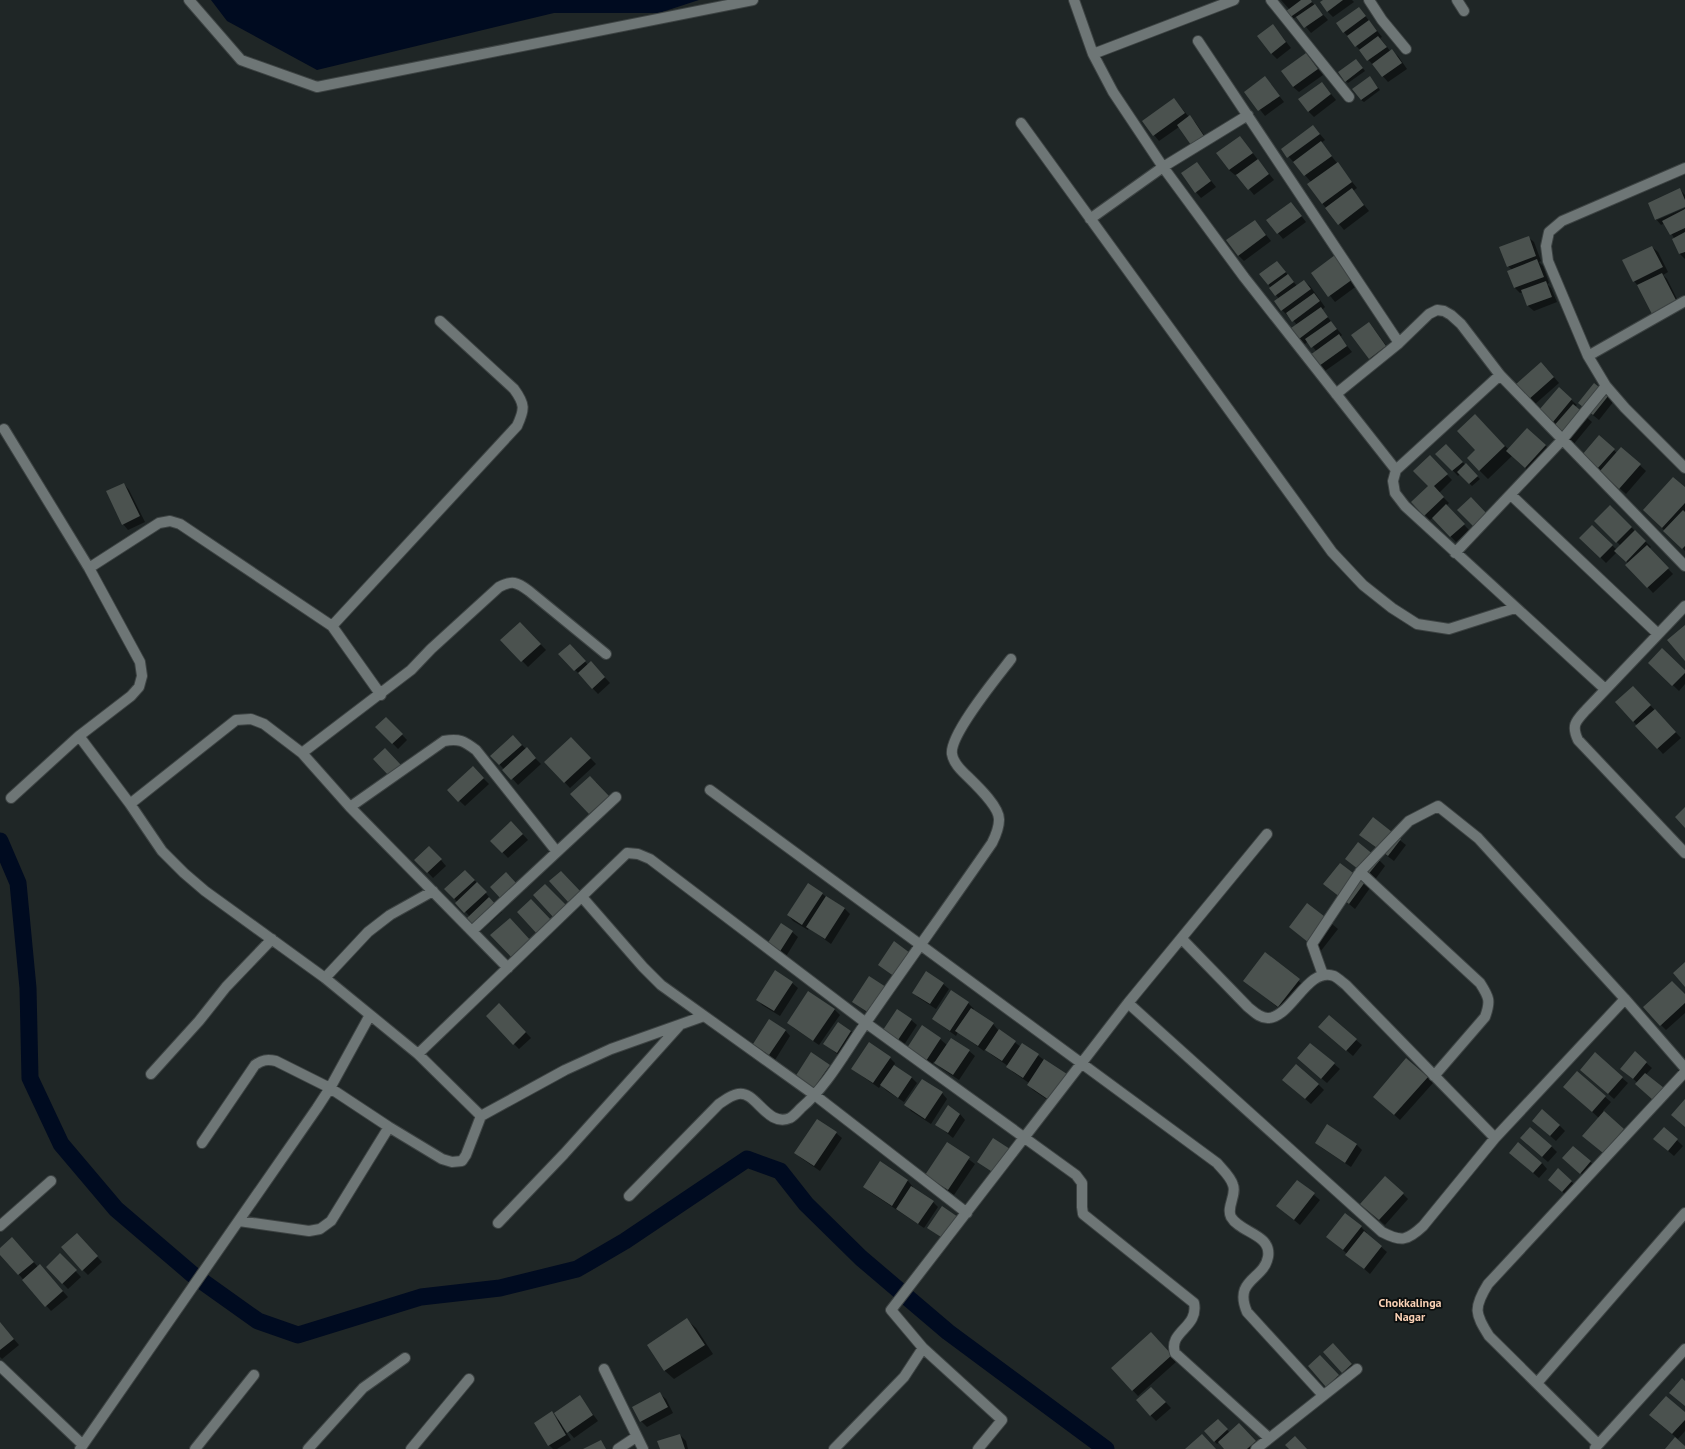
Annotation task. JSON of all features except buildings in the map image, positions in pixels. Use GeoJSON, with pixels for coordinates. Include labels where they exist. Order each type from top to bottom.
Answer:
{"type":"FeatureCollection","features":[{"type":"Feature","properties":{"kind":"street"},"geometry":{"type":"LineString","coordinates":[[189,0],[241,60],[317,87],[753,0]]}},
{"type":"Feature","properties":{"kind":"street"},"geometry":{"type":"LineString","coordinates":[[1074,0],[1093,54],[1113,92],[1163,167],[1244,277],[1396,470]]}},
{"type":"Feature","properties":{"kind":"street"},"geometry":{"type":"LineString","coordinates":[[1093,54],[1234,0]]}},
{"type":"Feature","properties":{"kind":"street"},"geometry":{"type":"LineString","coordinates":[[1271,0],[1349,97]]}},
{"type":"Feature","properties":{"kind":"street"},"geometry":{"type":"LineString","coordinates":[[1369,0],[1382,20],[1406,49]]}},
{"type":"Feature","properties":{"kind":"street"},"geometry":{"type":"LineString","coordinates":[[1457,0],[1464,10]]}},
{"type":"Feature","properties":{"kind":"street"},"geometry":{"type":"LineString","coordinates":[[1198,40],[1400,343]]}},
{"type":"Feature","properties":{"kind":"street"},"geometry":{"type":"LineString","coordinates":[[1090,219],[1163,167],[1248,115]]}},
{"type":"Feature","properties":{"kind":"street"},"geometry":{"type":"LineString","coordinates":[[1021,124],[1332,552],[1363,585],[1392,608],[1417,624],[1449,629],[1515,608]]}},
{"type":"Feature","properties":{"kind":"street"},"geometry":{"type":"LineString","coordinates":[[1685,168],[1562,221],[1549,232],[1546,246],[1548,261],[1588,356],[1606,386],[1625,408],[1685,468]]}},
{"type":"Feature","properties":{"kind":"street"},"geometry":{"type":"LineString","coordinates":[[1588,356],[1685,301]]}},
{"type":"Feature","properties":{"kind":"street"},"geometry":{"type":"LineString","coordinates":[[1336,394],[1400,343],[1430,314],[1437,310],[1444,310],[1461,324],[1500,375],[1685,566]]}},
{"type":"Feature","properties":{"kind":"street"},"geometry":{"type":"LineString","coordinates":[[332,626],[517,426],[522,416],[524,406],[522,399],[514,388],[440,321]]}},
{"type":"Feature","properties":{"kind":"street"},"geometry":{"type":"LineString","coordinates":[[1500,375],[1396,470],[1393,481],[1396,493],[1405,506],[1455,553],[1605,689]]}},
{"type":"Feature","properties":{"kind":"street"},"geometry":{"type":"LineString","coordinates":[[1455,553],[1562,440],[1606,386]]}},
{"type":"Feature","properties":{"kind":"street"},"geometry":{"type":"LineString","coordinates":[[4,429],[89,568],[140,662],[142,676],[139,687],[131,696],[80,736],[11,798]]}},
{"type":"Feature","properties":{"kind":"street"},"geometry":{"type":"LineString","coordinates":[[1511,495],[1658,634]]}},
{"type":"Feature","properties":{"kind":"street"},"geometry":{"type":"LineString","coordinates":[[89,568],[159,523],[170,521],[180,524],[332,626],[381,695]]}},
{"type":"Feature","properties":{"kind":"street"},"geometry":{"type":"LineString","coordinates":[[302,753],[381,695],[411,670],[431,649],[499,586],[508,582],[520,584],[606,654]]}},
{"type":"Feature","properties":{"kind":"street"},"geometry":{"type":"LineString","coordinates":[[1685,606],[1575,722],[1574,732],[1578,740],[1685,853]]}},
{"type":"Feature","properties":{"kind":"street"},"geometry":{"type":"LineString","coordinates":[[629,1196],[720,1104],[730,1096],[740,1093],[750,1097],[776,1118],[783,1119],[790,1117],[816,1096],[921,946],[998,832],[1000,819],[996,808],[957,765],[952,754],[954,742],[960,728],[1011,658]]}},
{"type":"Feature","properties":{"kind":"street"},"geometry":{"type":"LineString","coordinates":[[130,804],[236,720],[251,720],[264,724],[302,753],[350,807],[508,968]]}},
{"type":"Feature","properties":{"kind":"street"},"geometry":{"type":"LineString","coordinates":[[80,736],[130,804],[162,852],[184,873],[325,978],[370,1014],[418,1054],[481,1116]]}},
{"type":"Feature","properties":{"kind":"street"},"geometry":{"type":"LineString","coordinates":[[350,807],[444,740],[456,739],[465,742],[476,750],[557,852]]}},
{"type":"Feature","properties":{"kind":"street"},"geometry":{"type":"LineString","coordinates":[[710,790],[1217,1163],[1233,1183],[1235,1191],[1230,1208],[1230,1216],[1236,1223],[1262,1239],[1268,1248],[1268,1258],[1265,1265],[1248,1283],[1243,1292],[1243,1302],[1247,1312],[1323,1395]]}},
{"type":"Feature","properties":{"kind":"street"},"geometry":{"type":"LineString","coordinates":[[472,931],[616,797]]}},
{"type":"Feature","properties":{"kind":"street"},"geometry":{"type":"LineString","coordinates":[[1323,975],[1312,944],[1360,872],[1409,821],[1438,806],[1478,838],[1625,999],[1685,1068]]}},
{"type":"Feature","properties":{"kind":"street"},"geometry":{"type":"LineString","coordinates":[[978,1449],[1002,1420],[923,1348],[891,1310],[1024,1137],[1082,1065],[1128,1003],[1267,834]]}},
{"type":"Feature","properties":{"kind":"street"},"geometry":{"type":"LineString","coordinates":[[418,1054],[627,853],[638,854],[650,859],[866,1023],[1076,1175],[1082,1183],[1083,1214],[1194,1303],[1195,1311],[1192,1321],[1176,1337],[1172,1346],[1180,1360],[1269,1438]]}},
{"type":"Feature","properties":{"kind":"street"},"geometry":{"type":"LineString","coordinates":[[1360,872],[1480,983],[1489,996],[1489,1007],[1485,1017],[1434,1076]]}},
{"type":"Feature","properties":{"kind":"street"},"geometry":{"type":"LineString","coordinates":[[325,978],[368,932],[390,915],[433,891]]}},
{"type":"Feature","properties":{"kind":"street"},"geometry":{"type":"LineString","coordinates":[[582,897],[661,985],[816,1096],[967,1213]]}},
{"type":"Feature","properties":{"kind":"street"},"geometry":{"type":"LineString","coordinates":[[152,1074],[199,1021],[226,986],[272,938]]}},
{"type":"Feature","properties":{"kind":"street"},"geometry":{"type":"LineString","coordinates":[[1182,939],[1258,1016],[1269,1018],[1279,1015],[1312,980],[1323,975],[1333,976],[1346,985],[1495,1138]]}},
{"type":"Feature","properties":{"kind":"street"},"geometry":{"type":"LineString","coordinates":[[1128,1003],[1382,1232],[1394,1238],[1404,1239],[1412,1236],[1423,1226],[1495,1138],[1625,999]]}},
{"type":"Feature","properties":{"kind":"street"},"geometry":{"type":"LineString","coordinates":[[0,1366],[82,1447],[330,1088],[370,1014]]}},
{"type":"Feature","properties":{"kind":"street"},"geometry":{"type":"LineString","coordinates":[[202,1143],[255,1065],[262,1060],[276,1061],[330,1088],[389,1127],[442,1159],[452,1162],[462,1161],[466,1155],[481,1116],[565,1070],[611,1049],[704,1016]]}},
{"type":"Feature","properties":{"kind":"street"},"geometry":{"type":"LineString","coordinates":[[498,1223],[564,1154],[681,1024]]}},
{"type":"Feature","properties":{"kind":"street"},"geometry":{"type":"LineString","coordinates":[[1685,1072],[1488,1284],[1478,1300],[1478,1318],[1489,1336],[1537,1383],[1597,1447],[1685,1349]]}},
{"type":"Feature","properties":{"kind":"street"},"geometry":{"type":"LineString","coordinates":[[239,1221],[309,1231],[320,1229],[331,1220],[389,1127]]}},
{"type":"Feature","properties":{"kind":"street"},"geometry":{"type":"LineString","coordinates":[[0,1226],[51,1181]]}},
{"type":"Feature","properties":{"kind":"street"},"geometry":{"type":"LineString","coordinates":[[1537,1383],[1685,1213]]}},
{"type":"Feature","properties":{"kind":"street"},"geometry":{"type":"LineString","coordinates":[[834,1449],[904,1377],[923,1348]]}},
{"type":"Feature","properties":{"kind":"street"},"geometry":{"type":"LineString","coordinates":[[308,1449],[363,1388],[405,1358]]}},
{"type":"Feature","properties":{"kind":"street"},"geometry":{"type":"LineString","coordinates":[[1256,1449],[1357,1368]]}},
{"type":"Feature","properties":{"kind":"street"},"geometry":{"type":"LineString","coordinates":[[604,1369],[643,1449]]}},
{"type":"Feature","properties":{"kind":"street"},"geometry":{"type":"LineString","coordinates":[[195,1449],[254,1375]]}},
{"type":"Feature","properties":{"kind":"street"},"geometry":{"type":"LineString","coordinates":[[411,1449],[469,1379]]}},
{"type":"Feature","properties":{"kind":"street"},"geometry":{"type":"LineString","coordinates":[[618,1449],[636,1436]]}},
{"type":"Feature","properties":{"kind":"water"},"geometry":{"type":"Polygon","coordinates":[[[211,0],[699,0],[659,13],[554,13],[317,70],[227,21],[211,0]]]}},
{"type":"Feature","properties":{"kind":"waterway"},"geometry":{"type":"LineString","coordinates":[[0,841],[18,883],[28,988],[30,1078],[61,1144],[116,1209],[192,1274],[258,1321],[298,1335],[421,1297],[500,1288],[577,1269],[625,1241],[747,1159],[780,1171],[806,1204],[861,1258],[948,1332],[1106,1449]]}},
{"type":"Feature","properties":{"kind":"district","name":"Chokkalinga Nagar"},"geometry":{"type":"Point","coordinates":[1410,1310]}}]}
